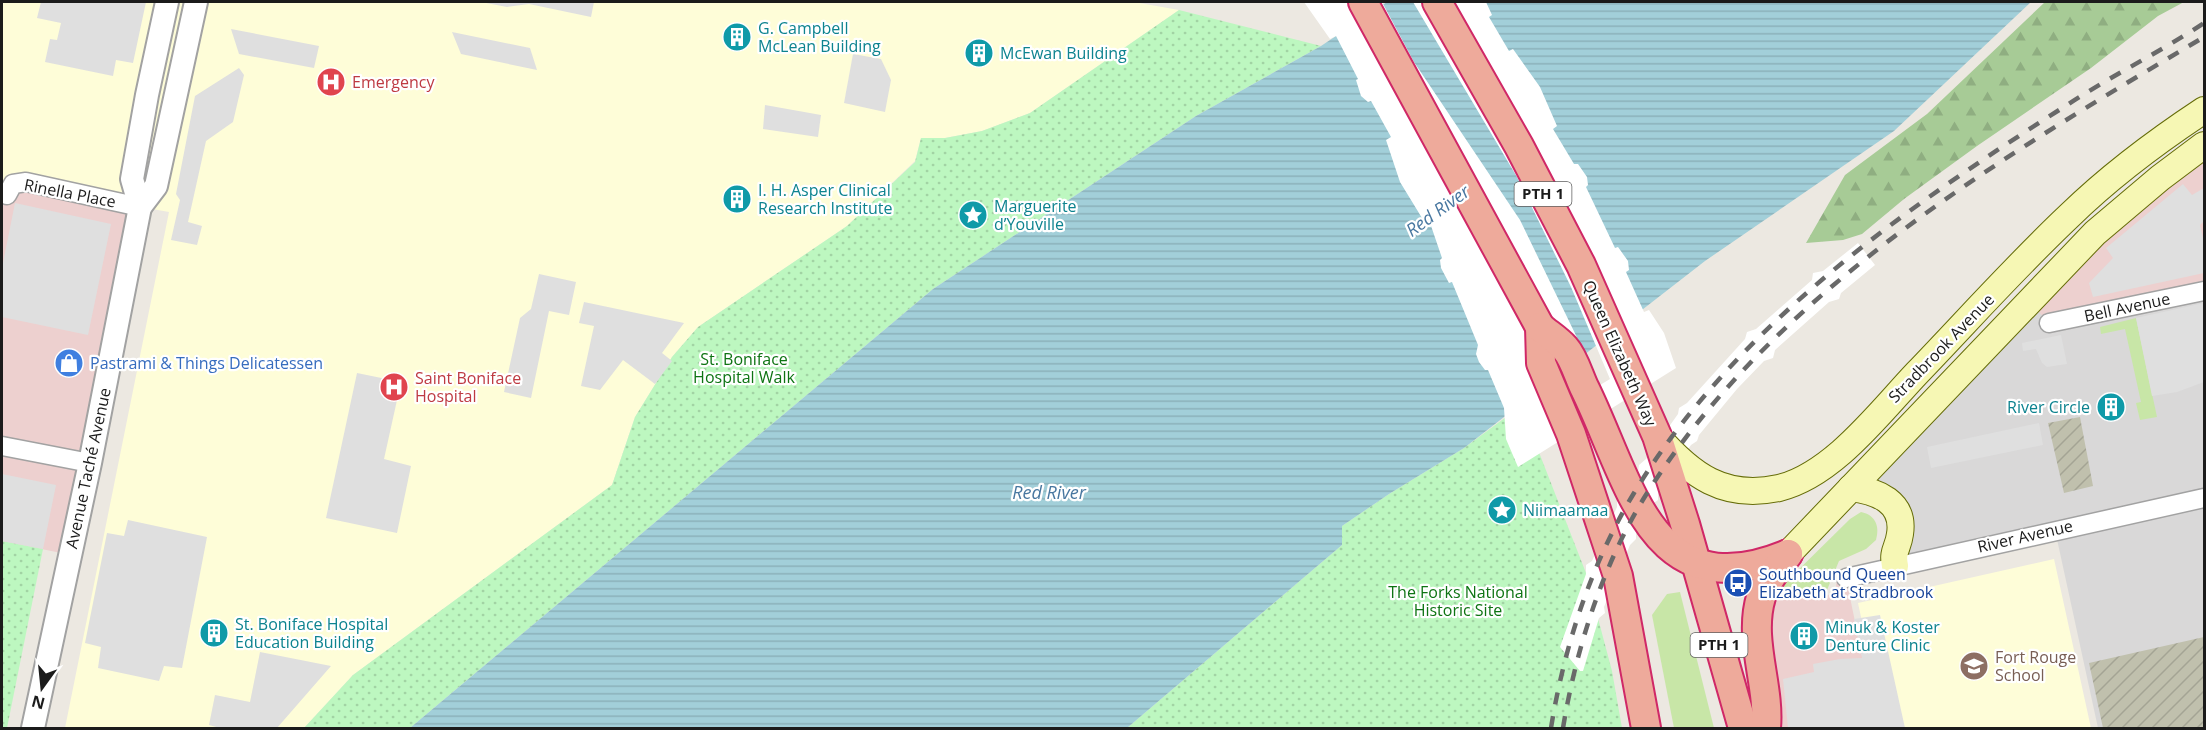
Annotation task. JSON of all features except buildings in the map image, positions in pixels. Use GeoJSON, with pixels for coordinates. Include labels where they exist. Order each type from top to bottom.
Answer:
{"type":"FeatureCollection","features":[{"type":"Feature","properties":{"kind":"highway"},"geometry":{"type":"LineString","coordinates":[[1363,2],[1540,327],[1566,349],[1599,417],[1636,503],[1650,528],[1667,546],[1695,562],[1719,569],[1740,569],[1788,554]]}},
{"type":"Feature","properties":{"kind":"highway","name":"Queen Elizabeth Way"},"geometry":{"type":"LineString","coordinates":[[1437,2],[1519,146],[1581,265],[1657,436],[1743,729]]}},
{"type":"Feature","properties":{"kind":"highway"},"geometry":{"type":"LineString","coordinates":[[1540,327],[1541,363],[1571,434],[1618,576],[1646,729]]}},
{"type":"Feature","properties":{"kind":"highway"},"geometry":{"type":"LineString","coordinates":[[1766,729],[1768,709],[1757,635],[1758,612],[1761,596],[1788,554]]}},
{"type":"Feature","properties":{"kind":"main road","name":"Stradbrook Avenue"},"geometry":{"type":"LineString","coordinates":[[1657,436],[1688,469],[1718,484],[1760,490],[1779,488],[1810,476],[1830,462],[1869,424],[2070,215],[2142,154],[2205,110]]}},
{"type":"Feature","properties":{"kind":"main road","name":"Stradbrook Avenue"},"geometry":{"type":"LineString","coordinates":[[1788,554],[2095,233],[2160,178],[2205,145]]}},
{"type":"Feature","properties":{"kind":"main road"},"geometry":{"type":"LineString","coordinates":[[1851,488],[1880,494],[1897,511],[1900,533],[1892,553],[1895,566]]}},
{"type":"Feature","properties":{"kind":"street","name":"Avenue Taché Avenue"},"geometry":{"type":"LineString","coordinates":[[140,207],[132,179],[167,2]]}},
{"type":"Feature","properties":{"kind":"street","name":"Avenue Taché Avenue"},"geometry":{"type":"LineString","coordinates":[[33,729],[90,464],[140,207],[156,186],[196,2]]}},
{"type":"Feature","properties":{"kind":"street","name":"Rinella Place"},"geometry":{"type":"LineString","coordinates":[[7,195],[13,184],[26,182],[140,207]]}},
{"type":"Feature","properties":{"kind":"street","name":"Bell Avenue"},"geometry":{"type":"LineString","coordinates":[[2049,323],[2205,291]]}},
{"type":"Feature","properties":{"kind":"street"},"geometry":{"type":"LineString","coordinates":[[2,446],[90,464]]}},
{"type":"Feature","properties":{"kind":"street","name":"River Avenue"},"geometry":{"type":"LineString","coordinates":[[1846,578],[2205,498]]}},
{"type":"Feature","properties":{"kind":"shaded area","name":"Saint Boniface Hospital"},"geometry":{"type":"Polygon","coordinates":[[[2,2],[1134,2],[1179,10],[1030,113],[982,131],[945,138],[921,138],[915,161],[847,226],[698,327],[672,357],[635,417],[612,485],[353,675],[304,728],[65,728],[169,212],[2,182],[2,2]]]}},
{"type":"Feature","properties":{"kind":"shaded area"},"geometry":{"type":"Polygon","coordinates":[[[41,2],[146,2],[133,63],[116,60],[113,76],[45,62],[50,39],[57,40],[61,23],[37,18],[41,2]]]}},
{"type":"Feature","properties":{"kind":"shaded area"},"geometry":{"type":"Polygon","coordinates":[[[481,2],[594,2],[591,17],[529,4],[507,7],[481,2]]]}},
{"type":"Feature","properties":{"kind":"shaded area"},"geometry":{"type":"Polygon","coordinates":[[[231,29],[319,46],[314,68],[239,54],[231,29]]]}},
{"type":"Feature","properties":{"kind":"shaded area"},"geometry":{"type":"Polygon","coordinates":[[[452,32],[530,48],[537,70],[461,54],[452,32]]]}},
{"type":"Feature","properties":{"kind":"shaded area"},"geometry":{"type":"Polygon","coordinates":[[[853,54],[881,59],[891,80],[885,112],[844,103],[853,54]]]}},
{"type":"Feature","properties":{"kind":"shaded area"},"geometry":{"type":"Polygon","coordinates":[[[239,68],[244,75],[233,122],[206,141],[188,222],[202,226],[197,245],[171,240],[180,200],[176,194],[195,96],[239,68]]]}},
{"type":"Feature","properties":{"kind":"shaded area"},"geometry":{"type":"Polygon","coordinates":[[[765,105],[821,115],[818,137],[763,129],[765,105]]]}},
{"type":"Feature","properties":{"kind":"shaded area"},"geometry":{"type":"Polygon","coordinates":[[[2204,145],[2204,291],[2049,323],[2037,310],[2095,233],[2204,145]]]}},
{"type":"Feature","properties":{"kind":"shaded area"},"geometry":{"type":"Polygon","coordinates":[[[13,184],[140,207],[71,555],[2,541],[2,189],[13,184]]]}},
{"type":"Feature","properties":{"kind":"shaded area"},"geometry":{"type":"Polygon","coordinates":[[[2183,184],[2192,195],[2204,188],[2204,221],[2200,225],[2204,243],[2204,273],[2093,297],[2089,283],[2113,258],[2106,248],[2183,184]]]}},
{"type":"Feature","properties":{"kind":"shaded area"},"geometry":{"type":"Polygon","coordinates":[[[15,203],[111,224],[88,335],[2,317],[2,268],[15,203]]]}},
{"type":"Feature","properties":{"kind":"shaded area"},"geometry":{"type":"Polygon","coordinates":[[[539,274],[576,282],[569,315],[549,311],[531,398],[504,392],[520,318],[531,309],[539,274]]]}},
{"type":"Feature","properties":{"kind":"shaded area"},"geometry":{"type":"Polygon","coordinates":[[[2204,291],[2204,728],[2098,728],[2055,530],[1895,566],[1899,521],[1851,488],[2029,301],[2204,291]]]}},
{"type":"Feature","properties":{"kind":"shaded area"},"geometry":{"type":"Polygon","coordinates":[[[584,302],[684,323],[662,353],[672,361],[655,384],[623,360],[600,390],[581,386],[594,326],[579,323],[584,302]]]}},
{"type":"Feature","properties":{"kind":"shaded area"},"geometry":{"type":"Polygon","coordinates":[[[2204,303],[2204,382],[2177,392],[2152,396],[2136,318],[2204,303]]]}},
{"type":"Feature","properties":{"kind":"shaded area"},"geometry":{"type":"Polygon","coordinates":[[[2061,335],[2067,364],[2047,367],[2042,363],[2036,349],[2023,351],[2022,343],[2061,335]]]}},
{"type":"Feature","properties":{"kind":"shaded area"},"geometry":{"type":"Polygon","coordinates":[[[357,373],[401,382],[384,459],[411,466],[397,533],[326,518],[357,373]]]}},
{"type":"Feature","properties":{"kind":"shaded area"},"geometry":{"type":"Polygon","coordinates":[[[2080,417],[2093,486],[2064,493],[2048,423],[2080,417]]]}},
{"type":"Feature","properties":{"kind":"shaded area"},"geometry":{"type":"Polygon","coordinates":[[[2039,423],[2043,445],[1931,468],[1927,447],[2039,423]]]}},
{"type":"Feature","properties":{"kind":"shaded area"},"geometry":{"type":"Polygon","coordinates":[[[2,474],[56,485],[43,549],[2,541],[2,474]]]}},
{"type":"Feature","properties":{"kind":"shaded area"},"geometry":{"type":"Polygon","coordinates":[[[128,520],[207,537],[182,668],[164,666],[159,681],[98,668],[101,647],[85,643],[107,533],[124,536],[128,520]]]}},
{"type":"Feature","properties":{"kind":"shaded area","name":"Fort Rouge School"},"geometry":{"type":"Polygon","coordinates":[[[2054,559],[2091,728],[1885,728],[1858,603],[2054,559]]]}},
{"type":"Feature","properties":{"kind":"shaded area"},"geometry":{"type":"Polygon","coordinates":[[[1838,573],[1846,578],[1877,728],[1766,728],[1757,635],[1773,600],[1790,597],[1819,599],[1835,592],[1838,573]]]}},
{"type":"Feature","properties":{"kind":"shaded area"},"geometry":{"type":"Polygon","coordinates":[[[1880,615],[1905,728],[1788,728],[1783,679],[1814,672],[1813,664],[1862,658],[1854,619],[1880,615]]]}},
{"type":"Feature","properties":{"kind":"shaded area"},"geometry":{"type":"Polygon","coordinates":[[[2204,637],[2204,728],[2103,728],[2089,663],[2204,637]]]}},
{"type":"Feature","properties":{"kind":"shaded area"},"geometry":{"type":"Polygon","coordinates":[[[260,652],[331,666],[277,728],[220,728],[209,725],[215,695],[250,702],[260,652]]]}},
{"type":"Feature","properties":{"kind":"green space"},"geometry":{"type":"Polygon","coordinates":[[[2045,2],[2184,2],[2158,16],[2091,68],[1977,146],[1904,199],[1862,234],[1843,240],[1806,243],[1845,175],[1927,114],[2045,2]]]}},
{"type":"Feature","properties":{"kind":"green space","name":"St. Boniface Hospital Walk"},"geometry":{"type":"Polygon","coordinates":[[[1179,10],[1321,46],[1196,116],[933,289],[410,728],[304,728],[353,675],[612,485],[635,417],[672,357],[698,327],[847,226],[915,162],[921,138],[945,138],[982,131],[1030,113],[1179,10]]]}},
{"type":"Feature","properties":{"kind":"green space"},"geometry":{"type":"Polygon","coordinates":[[[2136,318],[2157,417],[2140,420],[2136,403],[2141,402],[2125,329],[2101,334],[2100,327],[2136,318]]]}},
{"type":"Feature","properties":{"kind":"green space","name":"The Forks National Historic Site"},"geometry":{"type":"Polygon","coordinates":[[[1521,406],[1586,573],[1612,671],[1622,728],[1127,728],[1342,545],[1342,526],[1464,448],[1521,406]]]}},
{"type":"Feature","properties":{"kind":"green space"},"geometry":{"type":"Polygon","coordinates":[[[1861,512],[1876,522],[1876,540],[1866,549],[1839,561],[1827,590],[1810,593],[1781,587],[1850,519],[1861,512]]]}},
{"type":"Feature","properties":{"kind":"green space"},"geometry":{"type":"Polygon","coordinates":[[[2,541],[43,549],[7,728],[2,728],[2,541]]]}},
{"type":"Feature","properties":{"kind":"green space"},"geometry":{"type":"Polygon","coordinates":[[[1680,592],[1714,728],[1674,728],[1652,615],[1667,594],[1680,592]]]}},
{"type":"Feature","properties":{"kind":"water","name":"Red River"},"geometry":{"type":"Polygon","coordinates":[[[1387,2],[2031,2],[1894,131],[1705,261],[1464,448],[1342,526],[1342,545],[1127,728],[410,728],[933,289],[1196,116],[1321,46],[1387,2]]]}},
{"type":"Feature","properties":{"kind":"pier"},"geometry":{"type":"Polygon","coordinates":[[[1304,2],[1382,2],[1414,62],[1520,220],[1600,385],[1610,379],[1571,287],[1517,177],[1413,2],[1486,2],[1492,15],[1489,17],[1509,51],[1513,49],[1540,87],[1557,126],[1553,129],[1574,164],[1578,164],[1587,177],[1586,187],[1615,248],[1618,247],[1628,261],[1629,270],[1626,272],[1644,312],[1649,310],[1664,333],[1676,368],[1518,467],[1506,439],[1504,408],[1488,370],[1485,370],[1479,362],[1476,354],[1478,345],[1452,282],[1449,283],[1441,268],[1442,258],[1428,217],[1422,218],[1400,182],[1386,140],[1391,137],[1371,101],[1368,102],[1361,96],[1356,80],[1358,79],[1336,36],[1330,39],[1304,2]]]}},
{"type":"Feature","properties":{"kind":"pier"},"geometry":{"type":"Polygon","coordinates":[[[1858,243],[1875,265],[1841,293],[1839,299],[1829,302],[1775,350],[1773,358],[1764,361],[1737,389],[1699,435],[1697,441],[1691,445],[1658,494],[1658,500],[1651,505],[1636,534],[1636,539],[1630,545],[1604,607],[1605,613],[1599,618],[1583,671],[1580,671],[1560,647],[1586,574],[1586,565],[1592,561],[1617,507],[1617,501],[1625,495],[1638,472],[1639,465],[1646,459],[1678,414],[1679,408],[1687,403],[1745,339],[1747,332],[1756,329],[1812,280],[1813,273],[1823,271],[1858,243]]]}},
{"type":"Feature","properties":{"kind":"railway"},"geometry":{"type":"LineString","coordinates":[[1551,728],[1563,667],[1581,607],[1605,548],[1634,493],[1675,433],[1721,376],[1773,324],[1885,229],[2006,144],[2084,94],[2204,23]]}},
{"type":"Feature","properties":{"kind":"railway"},"geometry":{"type":"LineString","coordinates":[[1563,728],[1583,639],[1603,580],[1629,524],[1644,498],[1696,424],[1757,356],[1824,294],[1896,236],[1971,182],[2048,131],[2204,37]]}},
{"type":"Feature","properties":{"kind":"place","name":"G. Campbell McLean Building"},"geometry":{"type":"Point","coordinates":[737,37]}},
{"type":"Feature","properties":{"kind":"place","name":"McEwan Building"},"geometry":{"type":"Point","coordinates":[979,53]}},
{"type":"Feature","properties":{"kind":"place","name":"Emergency"},"geometry":{"type":"Point","coordinates":[331,82]}},
{"type":"Feature","properties":{"kind":"place","name":"I. H. Asper Clinical Research Institute"},"geometry":{"type":"Point","coordinates":[737,199]}},
{"type":"Feature","properties":{"kind":"place","name":"Marguerite d’Youville"},"geometry":{"type":"Point","coordinates":[973,215]}},
{"type":"Feature","properties":{"kind":"place","name":"Pastrami & Things Delicatessen"},"geometry":{"type":"Point","coordinates":[69,363]}},
{"type":"Feature","properties":{"kind":"place","name":"Saint Boniface Hospital"},"geometry":{"type":"Point","coordinates":[394,387]}},
{"type":"Feature","properties":{"kind":"place","name":"River Circle"},"geometry":{"type":"Point","coordinates":[2111,407]}},
{"type":"Feature","properties":{"kind":"place","name":"Niimaamaa"},"geometry":{"type":"Point","coordinates":[1502,510]}},
{"type":"Feature","properties":{"kind":"place","name":"Southbound Queen Elizabeth at Stradbrook"},"geometry":{"type":"Point","coordinates":[1738,583]}},
{"type":"Feature","properties":{"kind":"place","name":"St. Boniface Hospital Education Building"},"geometry":{"type":"Point","coordinates":[214,633]}},
{"type":"Feature","properties":{"kind":"place","name":"Minuk & Koster Denture Clinic"},"geometry":{"type":"Point","coordinates":[1804,636]}},
{"type":"Feature","properties":{"kind":"place","name":"Fort Rouge School"},"geometry":{"type":"Point","coordinates":[1974,666]}}]}
